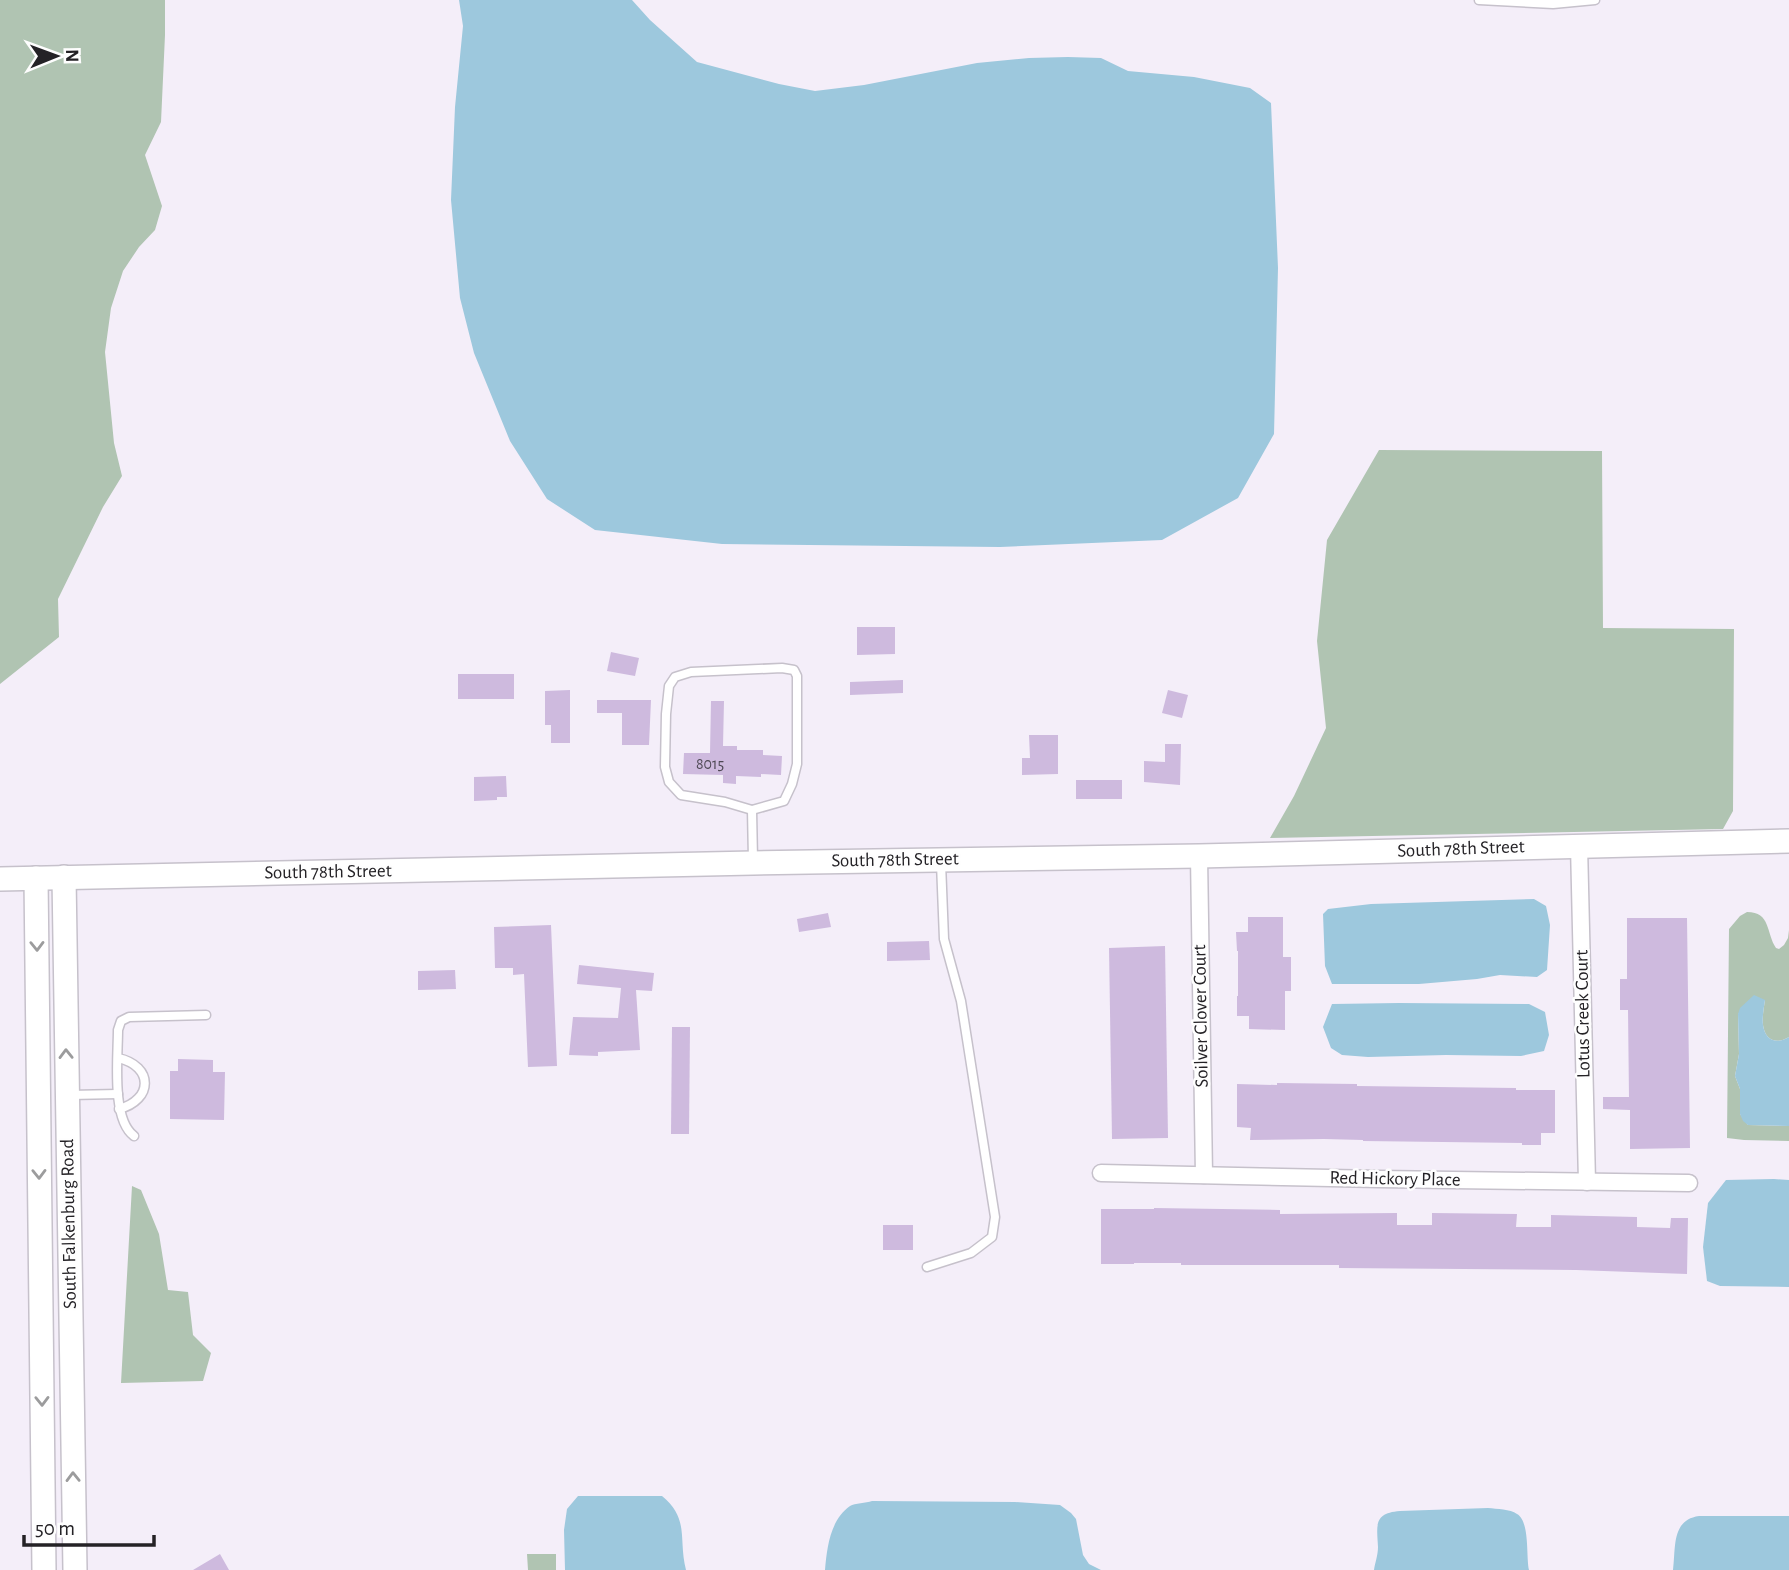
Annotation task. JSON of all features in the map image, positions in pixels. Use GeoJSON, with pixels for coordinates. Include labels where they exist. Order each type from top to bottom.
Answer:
{"type":"FeatureCollection","features":[{"type":"Feature","properties":{"kind":"street","name":"South 78th Street"},"geometry":{"type":"LineString","coordinates":[[0,879],[1199,856],[1789,841]]}},
{"type":"Feature","properties":{"kind":"street","name":"Lotus Creek Court"},"geometry":{"type":"LineString","coordinates":[[1579,845],[1587,1182]]}},
{"type":"Feature","properties":{"kind":"street","name":"Soilver Clover Court"},"geometry":{"type":"LineString","coordinates":[[1199,856],[1204,1175]]}},
{"type":"Feature","properties":{"kind":"street","name":"South Falkenburg Road"},"geometry":{"type":"LineString","coordinates":[[64,877],[75,1570]]}},
{"type":"Feature","properties":{"kind":"street","name":"South Falkenburg Road"},"geometry":{"type":"LineString","coordinates":[[36,878],[44,1570]]}},
{"type":"Feature","properties":{"kind":"street","name":"Red Hickory Place"},"geometry":{"type":"LineString","coordinates":[[1101,1173],[1689,1183]]}},
{"type":"Feature","properties":{"kind":"lane"},"geometry":{"type":"LineString","coordinates":[[1479,0],[1553,4],[1595,0]]}},
{"type":"Feature","properties":{"kind":"lane"},"geometry":{"type":"LineString","coordinates":[[782,668],[794,670],[797,677],[797,764],[792,784],[784,801],[752,810],[725,802],[681,795],[669,782],[665,768],[666,714],[669,686],[674,677],[691,672],[782,668]]}},
{"type":"Feature","properties":{"kind":"lane"},"geometry":{"type":"LineString","coordinates":[[752,810],[753,863]]}},
{"type":"Feature","properties":{"kind":"lane"},"geometry":{"type":"LineString","coordinates":[[927,1266],[971,1253],[992,1237],[995,1217],[961,1001],[944,939],[940,860]]}},
{"type":"Feature","properties":{"kind":"lane"},"geometry":{"type":"LineString","coordinates":[[134,1136],[127,1130],[119,1109],[118,1030],[121,1021],[129,1017],[206,1015]]}},
{"type":"Feature","properties":{"kind":"lane"},"geometry":{"type":"LineString","coordinates":[[118,1058],[136,1065],[142,1071],[145,1081],[138,1101],[119,1109]]}},
{"type":"Feature","properties":{"kind":"lane"},"geometry":{"type":"LineString","coordinates":[[67,1095],[118,1094]]}},
{"type":"Feature","properties":{"kind":"green space"},"geometry":{"type":"Polygon","coordinates":[[[0,0],[165,0],[165,35],[161,122],[145,155],[162,206],[155,230],[139,247],[123,271],[111,308],[105,352],[114,443],[122,476],[103,507],[58,599],[59,637],[0,684],[0,0]]]}},
{"type":"Feature","properties":{"kind":"green space"},"geometry":{"type":"Polygon","coordinates":[[[1379,450],[1602,451],[1603,628],[1734,629],[1733,811],[1723,829],[1270,838],[1294,796],[1326,728],[1317,641],[1327,540],[1379,450]]]}},
{"type":"Feature","properties":{"kind":"green space"},"geometry":{"type":"Polygon","coordinates":[[[1747,912],[1755,913],[1764,919],[1776,948],[1784,945],[1789,930],[1789,1037],[1776,1041],[1766,1034],[1763,1022],[1765,1000],[1738,1014],[1739,1054],[1735,1076],[1740,1089],[1740,1114],[1748,1125],[1789,1126],[1789,1141],[1727,1138],[1729,929],[1747,912]]]}},
{"type":"Feature","properties":{"kind":"green space"},"geometry":{"type":"Polygon","coordinates":[[[132,1186],[141,1190],[159,1234],[168,1290],[188,1292],[193,1335],[211,1353],[203,1381],[121,1383],[132,1186]]]}},
{"type":"Feature","properties":{"kind":"green space"},"geometry":{"type":"Polygon","coordinates":[[[527,1554],[556,1554],[556,1570],[528,1570],[527,1554]]]}},
{"type":"Feature","properties":{"kind":"water"},"geometry":{"type":"Polygon","coordinates":[[[459,0],[632,0],[697,62],[815,91],[864,85],[977,63],[1068,57],[1101,58],[1128,71],[1194,77],[1250,88],[1271,103],[1278,268],[1274,434],[1238,498],[1162,540],[1000,547],[722,544],[595,530],[547,499],[510,441],[474,353],[460,298],[451,200],[455,107],[463,26],[459,0]]]}},
{"type":"Feature","properties":{"kind":"water"},"geometry":{"type":"Polygon","coordinates":[[[1534,899],[1546,906],[1550,925],[1547,970],[1537,977],[1500,975],[1419,984],[1332,984],[1325,966],[1323,914],[1328,909],[1371,904],[1534,899]]]}},
{"type":"Feature","properties":{"kind":"water"},"geometry":{"type":"Polygon","coordinates":[[[1754,995],[1765,1000],[1763,1025],[1766,1034],[1776,1041],[1789,1037],[1789,1126],[1748,1125],[1740,1114],[1740,1089],[1735,1076],[1739,1054],[1738,1014],[1740,1008],[1754,995]]]}},
{"type":"Feature","properties":{"kind":"water"},"geometry":{"type":"Polygon","coordinates":[[[1332,1004],[1529,1004],[1545,1012],[1549,1035],[1544,1051],[1521,1056],[1368,1057],[1342,1055],[1331,1048],[1323,1027],[1332,1004]]]}},
{"type":"Feature","properties":{"kind":"water"},"geometry":{"type":"Polygon","coordinates":[[[1726,1180],[1789,1180],[1789,1287],[1720,1286],[1707,1281],[1703,1247],[1708,1203],[1726,1180]]]}},
{"type":"Feature","properties":{"kind":"water"},"geometry":{"type":"Polygon","coordinates":[[[578,1496],[662,1496],[680,1521],[686,1570],[565,1570],[564,1530],[567,1509],[578,1496]]]}},
{"type":"Feature","properties":{"kind":"water"},"geometry":{"type":"Polygon","coordinates":[[[872,1501],[1060,1505],[1076,1519],[1083,1555],[1089,1564],[1101,1570],[825,1570],[829,1544],[838,1519],[850,1506],[872,1501]]]}},
{"type":"Feature","properties":{"kind":"water"},"geometry":{"type":"Polygon","coordinates":[[[1488,1508],[1511,1511],[1521,1518],[1526,1531],[1529,1570],[1374,1570],[1378,1550],[1378,1522],[1385,1515],[1400,1511],[1488,1508]]]}},
{"type":"Feature","properties":{"kind":"water"},"geometry":{"type":"Polygon","coordinates":[[[1699,1516],[1789,1516],[1789,1570],[1673,1570],[1679,1529],[1690,1519],[1699,1516]]]}},
{"type":"Feature","properties":{"kind":"building"},"geometry":{"type":"Polygon","coordinates":[[[857,627],[895,627],[895,654],[857,655],[857,627]]]}},
{"type":"Feature","properties":{"kind":"building"},"geometry":{"type":"Polygon","coordinates":[[[611,652],[639,658],[635,676],[607,671],[611,652]]]}},
{"type":"Feature","properties":{"kind":"building"},"geometry":{"type":"Polygon","coordinates":[[[458,674],[514,674],[514,699],[458,699],[458,674]]]}},
{"type":"Feature","properties":{"kind":"building"},"geometry":{"type":"Polygon","coordinates":[[[903,680],[903,693],[850,695],[850,682],[903,680]]]}},
{"type":"Feature","properties":{"kind":"building"},"geometry":{"type":"Polygon","coordinates":[[[570,690],[570,743],[551,743],[551,725],[545,725],[545,691],[570,690]]]}},
{"type":"Feature","properties":{"kind":"building"},"geometry":{"type":"Polygon","coordinates":[[[1168,690],[1188,695],[1182,718],[1162,713],[1168,690]]]}},
{"type":"Feature","properties":{"kind":"building"},"geometry":{"type":"Polygon","coordinates":[[[597,700],[651,700],[649,745],[622,745],[622,713],[597,713],[597,700]]]}},
{"type":"Feature","properties":{"kind":"building"},"geometry":{"type":"Polygon","coordinates":[[[711,701],[724,701],[723,746],[737,746],[737,750],[763,750],[763,755],[782,756],[781,775],[736,776],[736,784],[723,783],[723,775],[683,774],[684,753],[710,753],[711,701]]]}},
{"type":"Feature","properties":{"kind":"building"},"geometry":{"type":"Polygon","coordinates":[[[1029,735],[1058,735],[1058,774],[1022,775],[1022,758],[1030,758],[1029,735]]]}},
{"type":"Feature","properties":{"kind":"building"},"geometry":{"type":"Polygon","coordinates":[[[1165,744],[1181,744],[1180,785],[1144,782],[1144,761],[1165,762],[1165,744]]]}},
{"type":"Feature","properties":{"kind":"building"},"geometry":{"type":"Polygon","coordinates":[[[506,776],[507,797],[474,801],[474,777],[506,776]]]}},
{"type":"Feature","properties":{"kind":"building"},"geometry":{"type":"Polygon","coordinates":[[[1076,780],[1122,780],[1122,799],[1076,799],[1076,780]]]}},
{"type":"Feature","properties":{"kind":"building"},"geometry":{"type":"Polygon","coordinates":[[[828,913],[831,927],[799,932],[797,919],[828,913]]]}},
{"type":"Feature","properties":{"kind":"building"},"geometry":{"type":"Polygon","coordinates":[[[1248,917],[1283,917],[1283,957],[1291,957],[1291,991],[1285,991],[1285,1030],[1249,1029],[1249,1016],[1237,1016],[1236,932],[1248,932],[1248,917]]]}},
{"type":"Feature","properties":{"kind":"building"},"geometry":{"type":"Polygon","coordinates":[[[1627,918],[1687,918],[1690,1148],[1630,1149],[1630,1110],[1603,1109],[1603,1097],[1629,1097],[1628,1010],[1620,1010],[1620,979],[1627,979],[1627,918]]]}},
{"type":"Feature","properties":{"kind":"building"},"geometry":{"type":"Polygon","coordinates":[[[551,925],[557,1066],[528,1067],[524,974],[513,975],[513,968],[495,968],[494,927],[551,925]]]}},
{"type":"Feature","properties":{"kind":"building"},"geometry":{"type":"Polygon","coordinates":[[[929,941],[930,960],[887,961],[887,942],[929,941]]]}},
{"type":"Feature","properties":{"kind":"building"},"geometry":{"type":"Polygon","coordinates":[[[1165,946],[1168,1138],[1112,1139],[1109,948],[1165,946]]]}},
{"type":"Feature","properties":{"kind":"building"},"geometry":{"type":"Polygon","coordinates":[[[579,965],[654,973],[652,991],[636,990],[640,1050],[598,1052],[598,1056],[569,1055],[573,1017],[618,1018],[621,988],[577,984],[579,965]]]}},
{"type":"Feature","properties":{"kind":"building"},"geometry":{"type":"Polygon","coordinates":[[[455,970],[456,989],[418,990],[418,971],[455,970]]]}},
{"type":"Feature","properties":{"kind":"building"},"geometry":{"type":"Polygon","coordinates":[[[672,1027],[690,1027],[689,1134],[671,1134],[672,1027]]]}},
{"type":"Feature","properties":{"kind":"building"},"geometry":{"type":"Polygon","coordinates":[[[178,1059],[213,1060],[213,1072],[225,1072],[224,1120],[170,1119],[170,1071],[178,1071],[178,1059]]]}},
{"type":"Feature","properties":{"kind":"building"},"geometry":{"type":"Polygon","coordinates":[[[1237,1084],[1555,1090],[1555,1133],[1541,1133],[1541,1145],[1324,1139],[1250,1140],[1251,1128],[1237,1127],[1237,1084]]]}},
{"type":"Feature","properties":{"kind":"building"},"geometry":{"type":"Polygon","coordinates":[[[1101,1209],[1280,1210],[1280,1214],[1397,1213],[1397,1225],[1432,1225],[1432,1213],[1517,1214],[1516,1227],[1551,1227],[1551,1215],[1637,1217],[1637,1227],[1670,1228],[1671,1218],[1688,1218],[1687,1274],[1339,1268],[1339,1265],[1101,1264],[1101,1209]]]}},
{"type":"Feature","properties":{"kind":"building"},"geometry":{"type":"Polygon","coordinates":[[[883,1225],[913,1225],[913,1250],[883,1250],[883,1225]]]}},
{"type":"Feature","properties":{"kind":"building"},"geometry":{"type":"Polygon","coordinates":[[[220,1554],[229,1570],[193,1570],[220,1554]]]}}]}
